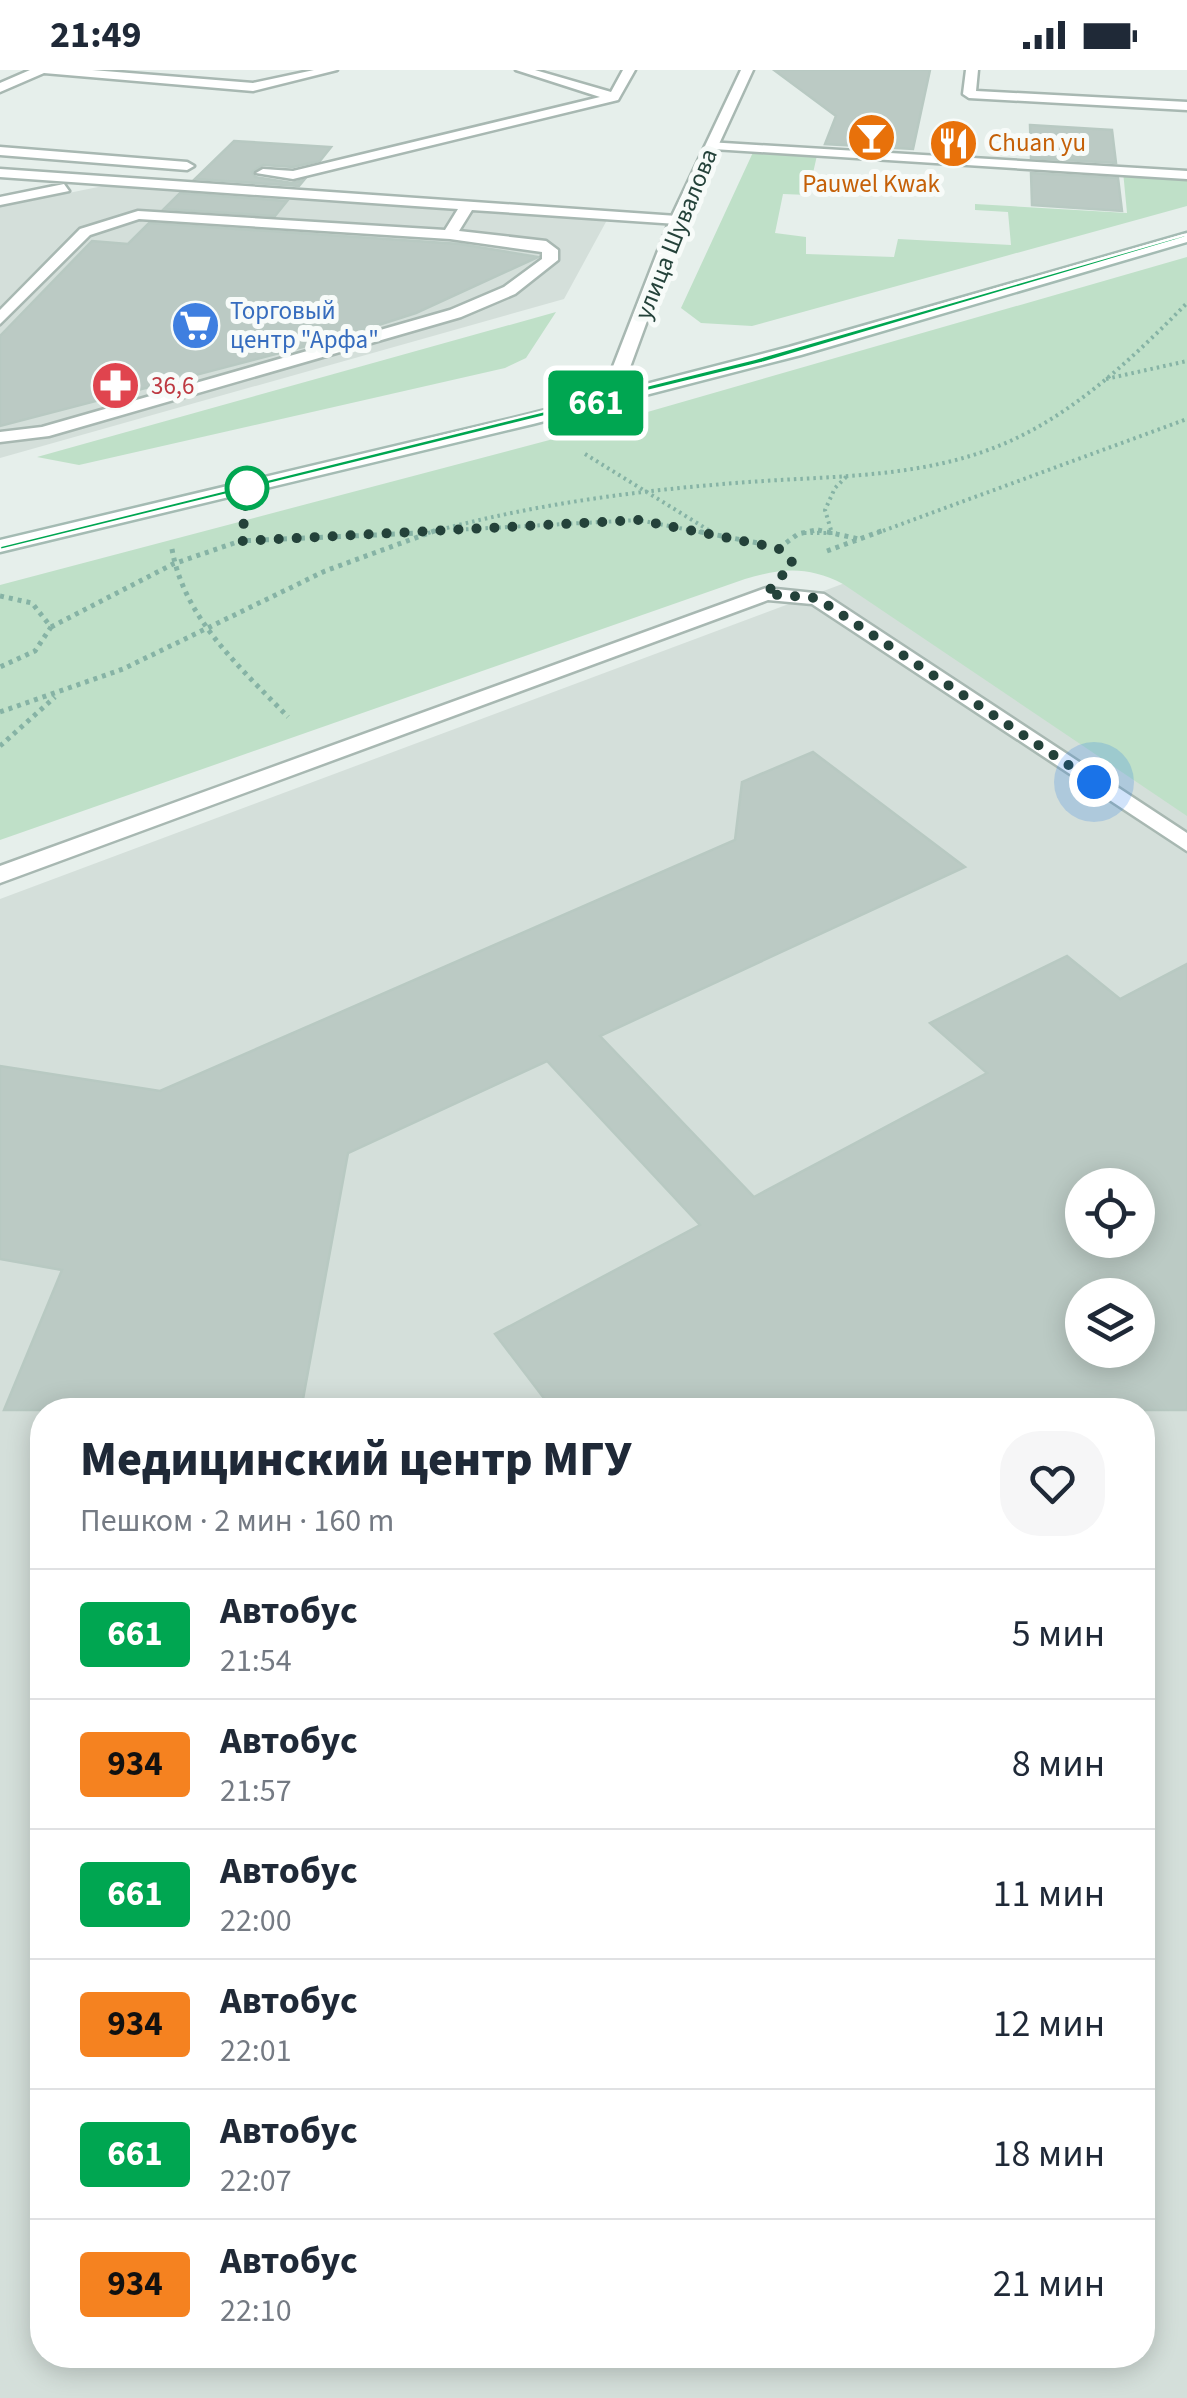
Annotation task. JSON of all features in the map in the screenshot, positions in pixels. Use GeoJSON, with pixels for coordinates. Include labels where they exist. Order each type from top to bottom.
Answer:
{"type":"FeatureCollection","features":[{"type":"Feature","properties":{"kind":"street"},"geometry":{"type":"LineString","coordinates":[[0,88],[44,70],[253,87],[331,70]]}},
{"type":"Feature","properties":{"kind":"street"},"geometry":{"type":"LineString","coordinates":[[522,70],[614,97]]}},
{"type":"Feature","properties":{"kind":"street"},"geometry":{"type":"LineString","coordinates":[[254,172],[293,175],[614,97],[629,70]]}},
{"type":"Feature","properties":{"kind":"street","name":"улица Шувалова"},"geometry":{"type":"LineString","coordinates":[[609,400],[678,220],[747,70]]}},
{"type":"Feature","properties":{"kind":"street"},"geometry":{"type":"LineString","coordinates":[[972,70],[969,94],[1187,106]]}},
{"type":"Feature","properties":{"kind":"street"},"geometry":{"type":"LineString","coordinates":[[712,145],[1187,175]]}},
{"type":"Feature","properties":{"kind":"street"},"geometry":{"type":"LineString","coordinates":[[0,151],[195,167]]}},
{"type":"Feature","properties":{"kind":"street"},"geometry":{"type":"LineString","coordinates":[[0,173],[678,220]]}},
{"type":"Feature","properties":{"kind":"street"},"geometry":{"type":"LineString","coordinates":[[0,201],[96,181]]}},
{"type":"Feature","properties":{"kind":"street"},"geometry":{"type":"LineString","coordinates":[[450,235],[467,206]]}},
{"type":"Feature","properties":{"kind":"street"},"geometry":{"type":"LineString","coordinates":[[0,320],[84,232],[138,215],[450,235],[541,244],[550,250],[550,260],[538,275],[436,318],[43,432],[0,437]]}},
{"type":"Feature","properties":{"kind":"street"},"geometry":{"type":"LineString","coordinates":[[0,546],[609,400],[814,346],[1187,237]]}},
{"type":"Feature","properties":{"kind":"street"},"geometry":{"type":"LineString","coordinates":[[0,874],[766,594],[817,598],[1187,844]]}},
{"type":"Feature","properties":{"kind":"path"},"geometry":{"type":"LineString","coordinates":[[0,712],[58,694],[370,553],[425,533],[513,512],[902,470],[975,454],[1007,442],[1105,379],[1187,303]]}},
{"type":"Feature","properties":{"kind":"path"},"geometry":{"type":"LineString","coordinates":[[1105,379],[1187,361]]}},
{"type":"Feature","properties":{"kind":"path"},"geometry":{"type":"LineString","coordinates":[[766,594],[793,563],[1187,420]]}},
{"type":"Feature","properties":{"kind":"path"},"geometry":{"type":"LineString","coordinates":[[574,447],[716,535]]}},
{"type":"Feature","properties":{"kind":"path"},"geometry":{"type":"LineString","coordinates":[[831,530],[825,510],[836,488],[849,475]]}},
{"type":"Feature","properties":{"kind":"path"},"geometry":{"type":"LineString","coordinates":[[207,542],[639,520],[778,548],[793,563]]}},
{"type":"Feature","properties":{"kind":"path"},"geometry":{"type":"LineString","coordinates":[[778,548],[797,531],[831,530],[860,539]]}},
{"type":"Feature","properties":{"kind":"path"},"geometry":{"type":"LineString","coordinates":[[0,668],[35,651],[51,627],[173,564],[242,541]]}},
{"type":"Feature","properties":{"kind":"path"},"geometry":{"type":"LineString","coordinates":[[172,543],[173,564],[208,629],[324,756]]}},
{"type":"Feature","properties":{"kind":"path"},"geometry":{"type":"LineString","coordinates":[[0,596],[36,604],[48,614],[51,627]]}},
{"type":"Feature","properties":{"kind":"path"},"geometry":{"type":"LineString","coordinates":[[0,746],[58,694]]}},
{"type":"Feature","properties":{"kind":"shaded area"},"geometry":{"type":"Polygon","coordinates":[[[103,186],[607,220],[564,299],[0,458],[0,207],[103,186]]]}},
{"type":"Feature","properties":{"kind":"shaded area"},"geometry":{"type":"Polygon","coordinates":[[[1187,455],[1187,2398],[0,2398],[0,899],[1187,455]]]}},
{"type":"Feature","properties":{"kind":"green space"},"geometry":{"type":"Polygon","coordinates":[[[755,148],[818,151],[808,195],[783,194],[775,233],[806,237],[806,254],[894,257],[898,239],[1011,245],[1008,212],[975,210],[975,204],[1127,213],[1123,171],[1187,175],[1187,206],[752,326],[701,323],[681,308],[755,148]]]}},
{"type":"Feature","properties":{"kind":"green space"},"geometry":{"type":"Polygon","coordinates":[[[1187,257],[1187,816],[843,584],[818,574],[795,571],[745,579],[0,840],[0,585],[557,438],[1187,257]]]}},
{"type":"Feature","properties":{"kind":"green space"},"geometry":{"type":"Polygon","coordinates":[[[556,312],[526,358],[505,368],[79,465],[37,457],[556,312]]]}},
{"type":"Feature","properties":{"kind":"building"},"geometry":{"type":"Polygon","coordinates":[[[774,70],[930,70],[913,149],[825,144],[836,116],[774,70]]]}},
{"type":"Feature","properties":{"kind":"building"},"geometry":{"type":"Polygon","coordinates":[[[1030,125],[1112,130],[1116,163],[1031,158],[1030,125]]]}},
{"type":"Feature","properties":{"kind":"building"},"geometry":{"type":"Polygon","coordinates":[[[234,141],[331,147],[320,161],[293,167],[263,165],[252,172],[255,177],[292,183],[304,180],[299,186],[195,179],[234,141]]]}},
{"type":"Feature","properties":{"kind":"building"},"geometry":{"type":"Polygon","coordinates":[[[1031,173],[1118,178],[1122,211],[1032,205],[1031,173]]]}},
{"type":"Feature","properties":{"kind":"building"},"geometry":{"type":"Polygon","coordinates":[[[180,193],[287,201],[275,216],[164,209],[180,193]]]}},
{"type":"Feature","properties":{"kind":"building","name":"Торговый центр \"Арфа\""},"geometry":{"type":"Polygon","coordinates":[[[149,223],[460,244],[538,257],[416,313],[341,337],[0,426],[0,336],[92,241],[128,244],[149,223]]]}},
{"type":"Feature","properties":{"kind":"building"},"geometry":{"type":"Polygon","coordinates":[[[813,752],[965,867],[600,1036],[754,1197],[987,1073],[930,1023],[1067,956],[1120,999],[1187,964],[1187,1410],[1155,1410],[1155,1398],[544,1398],[495,1334],[700,1225],[547,1061],[348,1153],[303,1398],[30,1398],[30,1410],[4,1410],[62,1270],[0,1259],[0,1066],[160,1091],[735,840],[742,782],[813,752]]]}},
{"type":"Feature","properties":{"kind":"bus line","name":"661"},"geometry":{"type":"LineString","coordinates":[[0,546],[534,419],[758,361],[1187,237]]}},
{"type":"Feature","properties":{"kind":"place","name":"Pauwel Kwak"},"geometry":{"type":"Point","coordinates":[871,138]}},
{"type":"Feature","properties":{"kind":"place","name":"Chuan yu"},"geometry":{"type":"Point","coordinates":[953,143]}},
{"type":"Feature","properties":{"kind":"place","name":"Торговый центр \"Арфа\""},"geometry":{"type":"Point","coordinates":[195,325]}},
{"type":"Feature","properties":{"kind":"place","name":"36,6"},"geometry":{"type":"Point","coordinates":[116,386]}},
{"type":"Feature","properties":{"kind":"route"},"geometry":{"type":"LineString","coordinates":[[247,488],[242,541],[639,520],[778,548],[793,563],[766,594],[817,598],[1094,782]]}}]}
